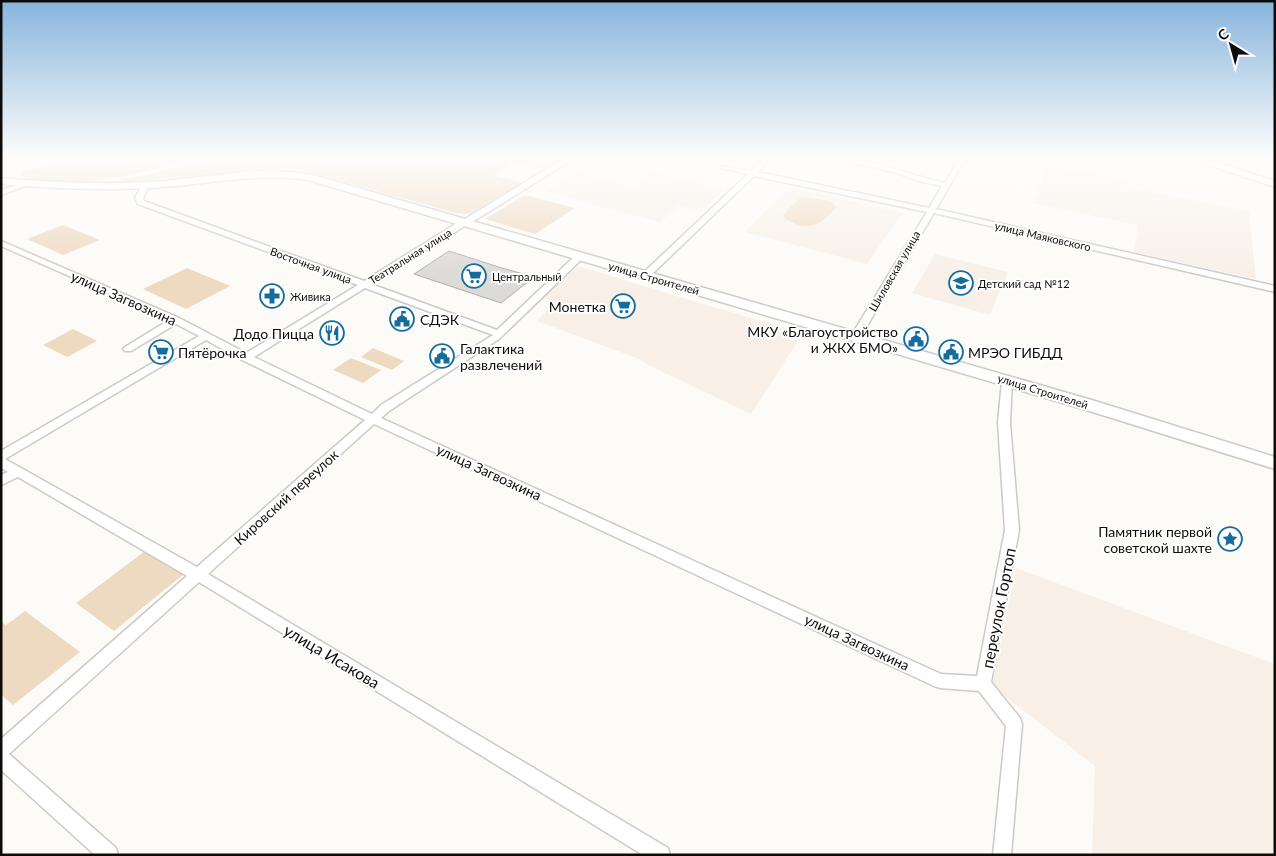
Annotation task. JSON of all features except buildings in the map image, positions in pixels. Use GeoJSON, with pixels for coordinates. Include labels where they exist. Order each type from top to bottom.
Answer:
{"type":"FeatureCollection","features":[{"type":"Feature","properties":{"kind":"main road","name":"улица Строителей"},"geometry":{"type":"LineString","coordinates":[[372,196],[1007,380],[1275,464]]}},
{"type":"Feature","properties":{"kind":"street","name":"Восточная улица"},"geometry":{"type":"LineString","coordinates":[[140,196],[141,202],[499,334]]}},
{"type":"Feature","properties":{"kind":"street","name":"Театральная улица"},"geometry":{"type":"LineString","coordinates":[[246,358],[508,196]]}},
{"type":"Feature","properties":{"kind":"street"},"geometry":{"type":"LineString","coordinates":[[646,275],[729,196]]}},
{"type":"Feature","properties":{"kind":"street","name":"улица Маяковского"},"geometry":{"type":"LineString","coordinates":[[861,196],[930,210],[1275,289]]}},
{"type":"Feature","properties":{"kind":"street","name":"Шиловская улица"},"geometry":{"type":"LineString","coordinates":[[856,336],[939,196]]}},
{"type":"Feature","properties":{"kind":"street","name":"улица Загвозкина"},"geometry":{"type":"LineString","coordinates":[[1,243],[176,320],[246,358],[374,419],[940,681],[983,684]]}},
{"type":"Feature","properties":{"kind":"street","name":"Кировский переулок"},"geometry":{"type":"LineString","coordinates":[[1,750],[386,408],[499,334],[580,256]]}},
{"type":"Feature","properties":{"kind":"street"},"geometry":{"type":"LineString","coordinates":[[128,349],[176,320]]}},
{"type":"Feature","properties":{"kind":"street"},"geometry":{"type":"LineString","coordinates":[[1,456],[206,336]]}},
{"type":"Feature","properties":{"kind":"street","name":"переулок Гортоп"},"geometry":{"type":"LineString","coordinates":[[1002,855],[1014,724],[983,684],[1012,530],[1004,423],[1007,380]]}},
{"type":"Feature","properties":{"kind":"street","name":"улица Исакова"},"geometry":{"type":"LineString","coordinates":[[1,462],[198,575],[661,855]]}},
{"type":"Feature","properties":{"kind":"street"},"geometry":{"type":"LineString","coordinates":[[1,481],[19,471]]}},
{"type":"Feature","properties":{"kind":"street"},"geometry":{"type":"LineString","coordinates":[[1,758],[109,855]]}},
{"type":"Feature","properties":{"kind":"shaded area"},"geometry":{"type":"Polygon","coordinates":[[[394,196],[500,196],[469,214],[455,213],[394,196]]]}},
{"type":"Feature","properties":{"kind":"shaded area"},"geometry":{"type":"Polygon","coordinates":[[[523,196],[575,208],[535,234],[485,219],[523,196]]]}},
{"type":"Feature","properties":{"kind":"shaded area"},"geometry":{"type":"Polygon","coordinates":[[[561,196],[717,196],[701,211],[679,205],[660,222],[561,196]]]}},
{"type":"Feature","properties":{"kind":"shaded area"},"geometry":{"type":"Polygon","coordinates":[[[781,196],[829,196],[902,213],[867,264],[745,232],[781,196]]]}},
{"type":"Feature","properties":{"kind":"shaded area"},"geometry":{"type":"Polygon","coordinates":[[[1036,196],[1172,196],[1249,211],[1256,279],[1134,252],[1138,225],[1033,203],[1036,196]]]}},
{"type":"Feature","properties":{"kind":"shaded area"},"geometry":{"type":"Polygon","coordinates":[[[800,198],[830,201],[837,207],[825,219],[813,225],[800,225],[784,218],[783,215],[800,198]]]}},
{"type":"Feature","properties":{"kind":"shaded area"},"geometry":{"type":"Polygon","coordinates":[[[63,225],[100,240],[63,255],[27,239],[63,225]]]}},
{"type":"Feature","properties":{"kind":"shaded area","name":"Детский сад №12"},"geometry":{"type":"Polygon","coordinates":[[[935,254],[1008,272],[990,315],[912,293],[935,254]]]}},
{"type":"Feature","properties":{"kind":"shaded area"},"geometry":{"type":"Polygon","coordinates":[[[578,266],[803,333],[751,414],[646,364],[642,360],[537,321],[555,302],[542,298],[578,266]]]}},
{"type":"Feature","properties":{"kind":"shaded area"},"geometry":{"type":"Polygon","coordinates":[[[187,268],[230,286],[186,309],[143,289],[187,268]]]}},
{"type":"Feature","properties":{"kind":"shaded area"},"geometry":{"type":"Polygon","coordinates":[[[73,329],[97,341],[67,357],[43,345],[73,329]]]}},
{"type":"Feature","properties":{"kind":"shaded area"},"geometry":{"type":"Polygon","coordinates":[[[373,348],[404,361],[392,370],[361,357],[373,348]]]}},
{"type":"Feature","properties":{"kind":"shaded area"},"geometry":{"type":"Polygon","coordinates":[[[351,358],[381,370],[363,383],[333,370],[351,358]]]}},
{"type":"Feature","properties":{"kind":"shaded area"},"geometry":{"type":"Polygon","coordinates":[[[145,551],[184,574],[114,631],[76,603],[145,551]]]}},
{"type":"Feature","properties":{"kind":"shaded area"},"geometry":{"type":"Polygon","coordinates":[[[1016,568],[1275,664],[1275,855],[1092,855],[1095,766],[992,686],[1016,568]]]}},
{"type":"Feature","properties":{"kind":"shaded area"},"geometry":{"type":"Polygon","coordinates":[[[25,611],[80,652],[13,705],[1,695],[1,622],[6,625],[25,611]]]}},
{"type":"Feature","properties":{"kind":"place","name":"Центральный"},"geometry":{"type":"Point","coordinates":[474,276]}},
{"type":"Feature","properties":{"kind":"place","name":"Детский сад №12"},"geometry":{"type":"Point","coordinates":[961,283]}},
{"type":"Feature","properties":{"kind":"place","name":"Живика"},"geometry":{"type":"Point","coordinates":[272,296]}},
{"type":"Feature","properties":{"kind":"place","name":"Монетка"},"geometry":{"type":"Point","coordinates":[623,306]}},
{"type":"Feature","properties":{"kind":"place","name":"СДЭК"},"geometry":{"type":"Point","coordinates":[402,319]}},
{"type":"Feature","properties":{"kind":"place","name":"Додо Пицца"},"geometry":{"type":"Point","coordinates":[332,333]}},
{"type":"Feature","properties":{"kind":"place","name":"МКУ «Благоустройство и ЖКХ БМО»"},"geometry":{"type":"Point","coordinates":[916,339]}},
{"type":"Feature","properties":{"kind":"place","name":"Пятёрочка"},"geometry":{"type":"Point","coordinates":[161,352]}},
{"type":"Feature","properties":{"kind":"place","name":"МРЭО ГИБДД"},"geometry":{"type":"Point","coordinates":[951,352]}},
{"type":"Feature","properties":{"kind":"place","name":"Галактика развлечений"},"geometry":{"type":"Point","coordinates":[442,356]}},
{"type":"Feature","properties":{"kind":"place","name":"Памятник первой советской шахте"},"geometry":{"type":"Point","coordinates":[1230,539]}}]}
